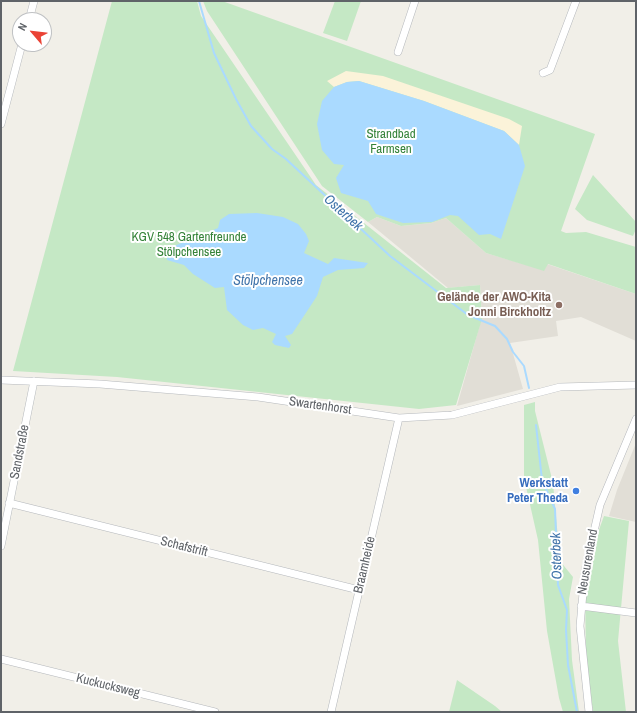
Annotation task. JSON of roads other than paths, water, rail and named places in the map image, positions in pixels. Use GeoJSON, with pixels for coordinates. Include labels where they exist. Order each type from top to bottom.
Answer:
{"type":"FeatureCollection","features":[{"type":"Feature","properties":{"kind":"street"},"geometry":{"type":"LineString","coordinates":[[31,12],[34,1]]}},
{"type":"Feature","properties":{"kind":"street"},"geometry":{"type":"LineString","coordinates":[[398,52],[415,1]]}},
{"type":"Feature","properties":{"kind":"street"},"geometry":{"type":"LineString","coordinates":[[542,73],[550,70],[576,1]]}},
{"type":"Feature","properties":{"kind":"street"},"geometry":{"type":"LineString","coordinates":[[1,124],[20,52]]}},
{"type":"Feature","properties":{"kind":"street","name":"Swartenhorst"},"geometry":{"type":"LineString","coordinates":[[1,380],[120,385],[258,397],[399,418],[452,415],[560,387],[636,385]]}},
{"type":"Feature","properties":{"kind":"street","name":"Sandstraße"},"geometry":{"type":"LineString","coordinates":[[1,546],[34,381]]}},
{"type":"Feature","properties":{"kind":"street","name":"Braamheide"},"geometry":{"type":"LineString","coordinates":[[330,712],[399,418]]}},
{"type":"Feature","properties":{"kind":"street","name":"Neusurenland"},"geometry":{"type":"LineString","coordinates":[[589,712],[581,648],[581,606],[585,571],[597,517],[636,419]]}},
{"type":"Feature","properties":{"kind":"street","name":"Schafstrift"},"geometry":{"type":"LineString","coordinates":[[9,503],[359,590]]}},
{"type":"Feature","properties":{"kind":"street"},"geometry":{"type":"LineString","coordinates":[[581,606],[636,613]]}},
{"type":"Feature","properties":{"kind":"street","name":"Kuckucksweg"},"geometry":{"type":"LineString","coordinates":[[1,659],[216,712]]}},
{"type":"Feature","properties":{"kind":"water"},"geometry":{"type":"Polygon","coordinates":[[[359,81],[424,101],[504,131],[519,145],[525,166],[501,239],[490,234],[479,235],[458,216],[450,215],[432,222],[403,223],[376,214],[368,201],[341,193],[336,178],[344,165],[334,164],[322,150],[317,124],[322,101],[334,87],[347,82],[359,81]]]}},
{"type":"Feature","properties":{"kind":"water","name":"Stölpchensee"},"geometry":{"type":"Polygon","coordinates":[[[257,213],[283,217],[298,224],[306,234],[309,241],[304,253],[328,264],[334,258],[368,263],[364,268],[338,270],[323,277],[317,296],[292,334],[285,336],[291,345],[289,348],[275,345],[272,342],[276,334],[263,328],[253,330],[243,325],[227,310],[224,287],[215,288],[193,274],[184,265],[167,260],[167,249],[218,228],[220,220],[229,214],[257,213]]]}},
{"type":"Feature","properties":{"kind":"waterway","name":"Osterbek"},"geometry":{"type":"LineString","coordinates":[[199,1],[214,53],[251,126],[272,149],[286,159],[390,256],[468,315],[495,326],[507,339],[513,352],[524,366],[529,388]]}},
{"type":"Feature","properties":{"kind":"waterway","name":"Osterbek"},"geometry":{"type":"LineString","coordinates":[[536,425],[542,480],[555,509],[558,585],[567,610],[566,630],[568,665],[577,712]]}},
{"type":"Feature","properties":{"kind":"place","name":"Gelände der AWO-Kita Jonni Birckholtz"},"geometry":{"type":"Point","coordinates":[559,305]}},
{"type":"Feature","properties":{"kind":"place","name":"Werkstatt Peter Theda"},"geometry":{"type":"Point","coordinates":[576,491]}},
{"type":"Feature","properties":{"kind":"park label","name":"Strandbad Farmsen"},"geometry":{"type":"Point","coordinates":[391,142]}},
{"type":"Feature","properties":{"kind":"park label","name":"KGV 548 Gartenfreunde Stölpchensee"},"geometry":{"type":"Point","coordinates":[189,246]}}]}
